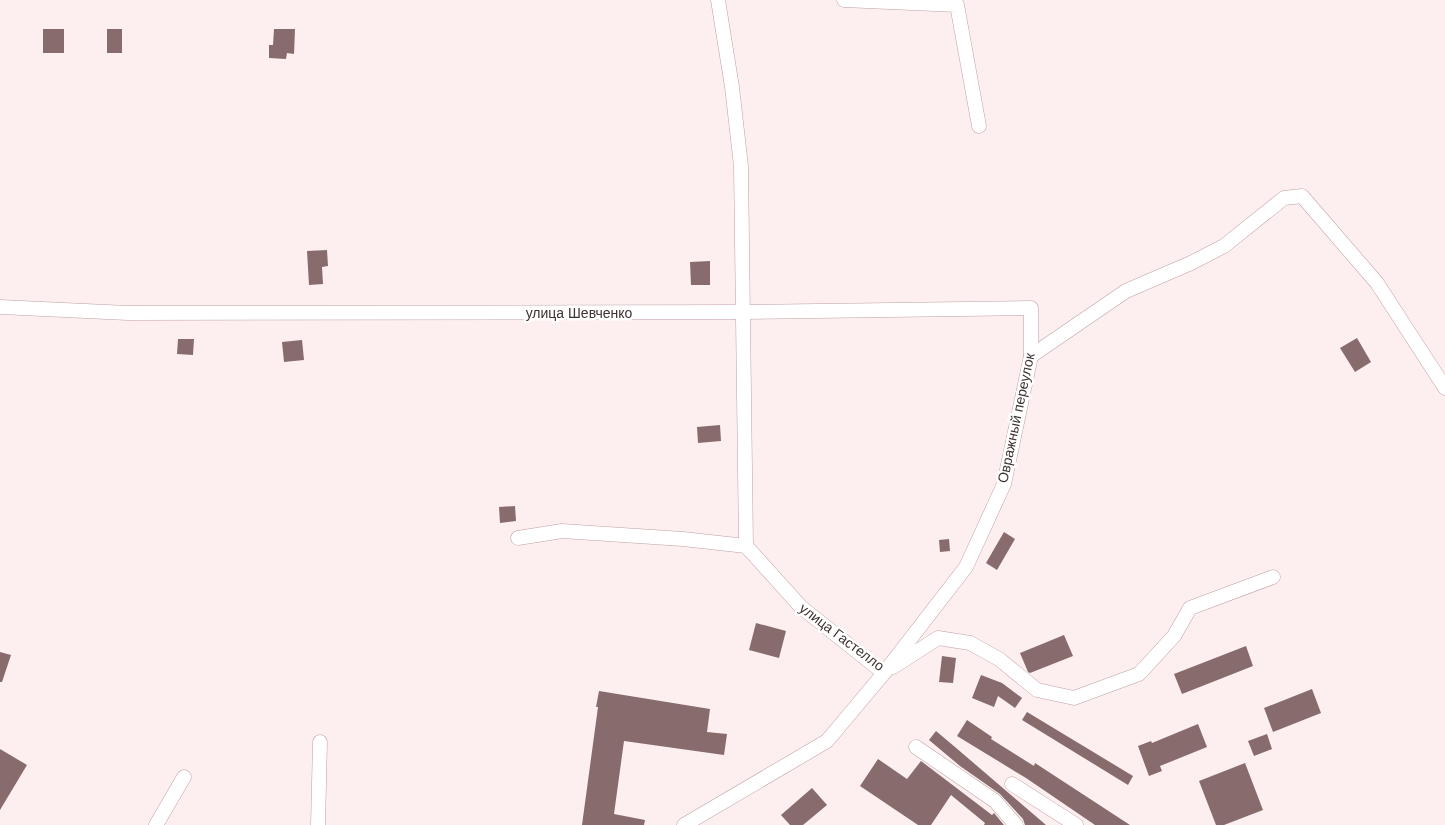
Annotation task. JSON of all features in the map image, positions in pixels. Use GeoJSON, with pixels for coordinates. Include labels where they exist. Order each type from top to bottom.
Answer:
{"type":"FeatureCollection","features":[{"type":"Feature","properties":{"kind":"street"},"geometry":{"type":"LineString","coordinates":[[518,538],[562,531],[683,539],[746,546],[741,166],[732,87],[718,0]]}},
{"type":"Feature","properties":{"kind":"street"},"geometry":{"type":"LineString","coordinates":[[844,0],[957,5],[979,126]]}},
{"type":"Feature","properties":{"kind":"street"},"geometry":{"type":"LineString","coordinates":[[1031,356],[1126,291],[1191,263],[1224,246],[1284,198],[1302,196],[1377,283],[1445,388]]}},
{"type":"Feature","properties":{"kind":"street","name":"улица Шевченко"},"geometry":{"type":"LineString","coordinates":[[0,307],[128,314],[742,312],[1030,308]]}},
{"type":"Feature","properties":{"kind":"street","name":"Овражный переулок"},"geometry":{"type":"LineString","coordinates":[[884,673],[966,567],[1004,484],[1031,356],[1030,308]]}},
{"type":"Feature","properties":{"kind":"street","name":"улица Гастелло"},"geometry":{"type":"LineString","coordinates":[[746,546],[801,607],[884,673],[938,638],[970,643],[999,659],[1037,690],[1074,698],[1139,674],[1174,636],[1190,608],[1273,577]]}},
{"type":"Feature","properties":{"kind":"street"},"geometry":{"type":"LineString","coordinates":[[684,825],[827,741],[884,673]]}},
{"type":"Feature","properties":{"kind":"street"},"geometry":{"type":"LineString","coordinates":[[318,825],[320,742]]}},
{"type":"Feature","properties":{"kind":"street"},"geometry":{"type":"LineString","coordinates":[[916,747],[995,801],[1016,825]]}},
{"type":"Feature","properties":{"kind":"street"},"geometry":{"type":"LineString","coordinates":[[156,825],[184,777]]}},
{"type":"Feature","properties":{"kind":"street"},"geometry":{"type":"LineString","coordinates":[[1012,784],[1076,825]]}},
{"type":"Feature","properties":{"kind":"building"},"geometry":{"type":"Polygon","coordinates":[[[43,29],[64,29],[64,53],[43,53],[43,29]]]}},
{"type":"Feature","properties":{"kind":"building"},"geometry":{"type":"Polygon","coordinates":[[[107,29],[122,29],[122,53],[107,53],[107,29]]]}},
{"type":"Feature","properties":{"kind":"building"},"geometry":{"type":"Polygon","coordinates":[[[274,29],[295,29],[294,54],[287,53],[286,59],[269,58],[269,45],[273,45],[274,29]]]}},
{"type":"Feature","properties":{"kind":"building"},"geometry":{"type":"Polygon","coordinates":[[[327,250],[328,266],[322,267],[323,284],[309,285],[307,251],[327,250]]]}},
{"type":"Feature","properties":{"kind":"building"},"geometry":{"type":"Polygon","coordinates":[[[710,261],[710,285],[691,285],[690,262],[710,261]]]}},
{"type":"Feature","properties":{"kind":"building"},"geometry":{"type":"Polygon","coordinates":[[[1357,338],[1371,362],[1355,372],[1340,348],[1357,338]]]}},
{"type":"Feature","properties":{"kind":"building"},"geometry":{"type":"Polygon","coordinates":[[[178,339],[194,339],[193,355],[177,354],[178,339]]]}},
{"type":"Feature","properties":{"kind":"building"},"geometry":{"type":"Polygon","coordinates":[[[302,340],[304,360],[284,362],[282,342],[302,340]]]}},
{"type":"Feature","properties":{"kind":"building"},"geometry":{"type":"Polygon","coordinates":[[[720,425],[721,441],[698,443],[697,427],[720,425]]]}},
{"type":"Feature","properties":{"kind":"building"},"geometry":{"type":"Polygon","coordinates":[[[515,506],[516,521],[500,523],[499,507],[515,506]]]}},
{"type":"Feature","properties":{"kind":"building"},"geometry":{"type":"Polygon","coordinates":[[[1004,532],[1015,539],[997,570],[986,563],[1004,532]]]}},
{"type":"Feature","properties":{"kind":"building"},"geometry":{"type":"Polygon","coordinates":[[[949,539],[950,551],[940,552],[939,540],[949,539]]]}},
{"type":"Feature","properties":{"kind":"building"},"geometry":{"type":"Polygon","coordinates":[[[756,623],[786,631],[779,658],[749,650],[756,623]]]}},
{"type":"Feature","properties":{"kind":"building"},"geometry":{"type":"Polygon","coordinates":[[[1064,635],[1073,656],[1030,673],[1028,672],[1020,653],[1064,635]]]}},
{"type":"Feature","properties":{"kind":"building"},"geometry":{"type":"Polygon","coordinates":[[[1246,646],[1253,666],[1182,694],[1174,674],[1246,646]]]}},
{"type":"Feature","properties":{"kind":"building"},"geometry":{"type":"Polygon","coordinates":[[[0,652],[11,655],[2,682],[0,682],[0,652]]]}},
{"type":"Feature","properties":{"kind":"building"},"geometry":{"type":"Polygon","coordinates":[[[942,656],[956,658],[953,683],[939,682],[942,656]]]}},
{"type":"Feature","properties":{"kind":"building"},"geometry":{"type":"Polygon","coordinates":[[[981,675],[1002,683],[1022,698],[1015,708],[998,696],[994,707],[972,698],[981,675]]]}},
{"type":"Feature","properties":{"kind":"building"},"geometry":{"type":"Polygon","coordinates":[[[1312,689],[1321,713],[1273,732],[1264,708],[1312,689]]]}},
{"type":"Feature","properties":{"kind":"building"},"geometry":{"type":"Polygon","coordinates":[[[599,691],[710,709],[707,732],[727,734],[724,755],[624,741],[614,814],[645,820],[644,825],[582,825],[599,691]]]}},
{"type":"Feature","properties":{"kind":"building"},"geometry":{"type":"Polygon","coordinates":[[[1027,712],[1133,776],[1128,785],[1022,720],[1027,712]]]}},
{"type":"Feature","properties":{"kind":"building"},"geometry":{"type":"Polygon","coordinates":[[[967,720],[992,737],[991,739],[1034,766],[1035,763],[1130,825],[1095,825],[1026,778],[957,736],[967,720]]]}},
{"type":"Feature","properties":{"kind":"building"},"geometry":{"type":"Polygon","coordinates":[[[1198,724],[1207,747],[1160,766],[1162,771],[1149,776],[1138,746],[1151,741],[1152,743],[1198,724]]]}},
{"type":"Feature","properties":{"kind":"building"},"geometry":{"type":"Polygon","coordinates":[[[936,731],[1046,825],[1025,825],[1023,819],[1000,794],[960,766],[929,740],[936,731]]]}},
{"type":"Feature","properties":{"kind":"building"},"geometry":{"type":"Polygon","coordinates":[[[1267,734],[1272,749],[1254,756],[1248,741],[1267,734]]]}},
{"type":"Feature","properties":{"kind":"building"},"geometry":{"type":"Polygon","coordinates":[[[0,749],[27,765],[0,810],[0,749]]]}},
{"type":"Feature","properties":{"kind":"building"},"geometry":{"type":"Polygon","coordinates":[[[878,759],[907,779],[921,761],[992,815],[994,813],[1004,825],[984,825],[985,823],[951,795],[931,825],[918,825],[860,786],[878,759]]]}},
{"type":"Feature","properties":{"kind":"building"},"geometry":{"type":"Polygon","coordinates":[[[1245,763],[1263,810],[1224,825],[1216,825],[1199,781],[1245,763]]]}},
{"type":"Feature","properties":{"kind":"building"},"geometry":{"type":"Polygon","coordinates":[[[812,788],[827,805],[803,825],[790,825],[781,815],[812,788]]]}}]}
